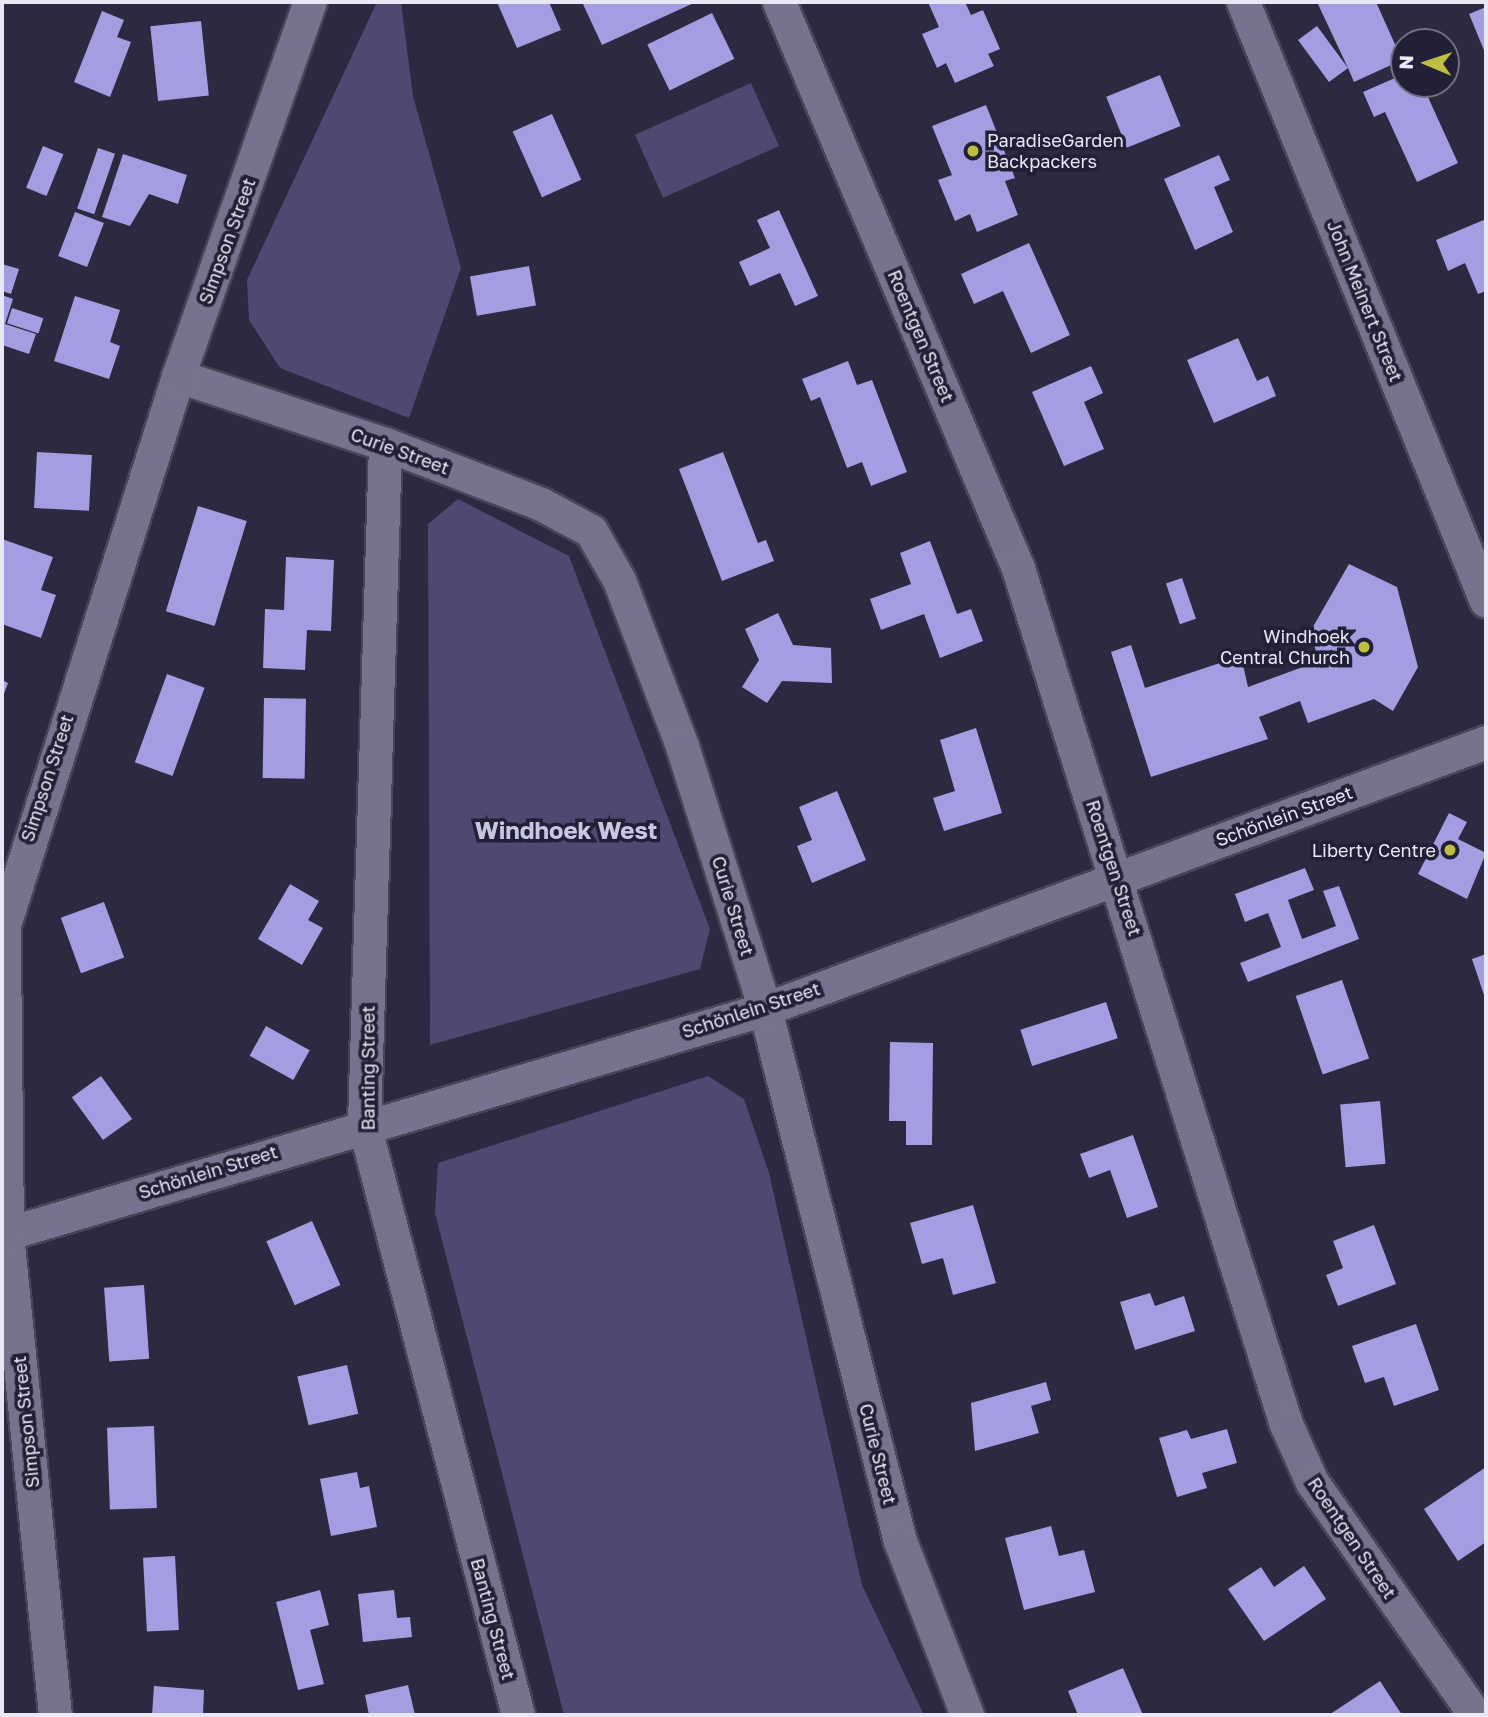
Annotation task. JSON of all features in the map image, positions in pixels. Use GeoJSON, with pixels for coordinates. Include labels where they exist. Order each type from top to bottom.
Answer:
{"type":"FeatureCollection","features":[{"type":"Feature","properties":{"kind":"street","name":"Simpson Street"},"geometry":{"type":"LineString","coordinates":[[55,1715],[4,1234],[2,998],[8,898],[178,376],[310,2]]}},
{"type":"Feature","properties":{"kind":"street","name":"Roentgen Street"},"geometry":{"type":"LineString","coordinates":[[779,2],[1018,568],[1118,877],[1286,1424],[1319,1492],[1475,1715]]}},
{"type":"Feature","properties":{"kind":"street","name":"John Meinert Street"},"geometry":{"type":"LineString","coordinates":[[1243,2],[1486,601]]}},
{"type":"Feature","properties":{"kind":"street","name":"Curie Street"},"geometry":{"type":"LineString","coordinates":[[178,376],[386,444],[541,504],[591,531],[618,580],[682,746],[765,1009],[900,1541],[967,1715]]}},
{"type":"Feature","properties":{"kind":"street","name":"Banting Street"},"geometry":{"type":"LineString","coordinates":[[386,444],[364,1124],[518,1715]]}},
{"type":"Feature","properties":{"kind":"street","name":"Schönlein Street"},"geometry":{"type":"LineString","coordinates":[[4,1234],[364,1124],[765,1009],[1486,742]]}},
{"type":"Feature","properties":{"kind":"shaded area"},"geometry":{"type":"Polygon","coordinates":[[[377,2],[401,2],[413,96],[461,268],[409,418],[280,368],[249,320],[247,280],[377,2]]]}},
{"type":"Feature","properties":{"kind":"shaded area"},"geometry":{"type":"Polygon","coordinates":[[[751,83],[779,146],[663,198],[635,135],[751,83]]]}},
{"type":"Feature","properties":{"kind":"shaded area"},"geometry":{"type":"Polygon","coordinates":[[[458,499],[569,556],[710,929],[700,969],[430,1045],[428,524],[458,499]]]}},
{"type":"Feature","properties":{"kind":"shaded area"},"geometry":{"type":"Polygon","coordinates":[[[708,1076],[744,1099],[769,1173],[862,1585],[924,1715],[564,1715],[435,1213],[438,1163],[708,1076]]]}},
{"type":"Feature","properties":{"kind":"building"},"geometry":{"type":"Polygon","coordinates":[[[497,2],[549,2],[561,30],[517,48],[497,2]]]}},
{"type":"Feature","properties":{"kind":"building"},"geometry":{"type":"Polygon","coordinates":[[[582,2],[696,2],[602,45],[582,2]]]}},
{"type":"Feature","properties":{"kind":"building"},"geometry":{"type":"Polygon","coordinates":[[[928,2],[965,2],[971,15],[983,10],[1000,49],[988,54],[994,66],[955,83],[946,63],[937,68],[922,34],[939,27],[928,2]]]}},
{"type":"Feature","properties":{"kind":"building"},"geometry":{"type":"Polygon","coordinates":[[[1317,2],[1376,2],[1390,33],[1390,66],[1354,82],[1317,2]]]}},
{"type":"Feature","properties":{"kind":"building"},"geometry":{"type":"Polygon","coordinates":[[[1486,7],[1486,55],[1469,14],[1486,7]]]}},
{"type":"Feature","properties":{"kind":"building"},"geometry":{"type":"Polygon","coordinates":[[[102,11],[124,20],[117,37],[131,42],[110,97],[74,82],[102,11]]]}},
{"type":"Feature","properties":{"kind":"building"},"geometry":{"type":"Polygon","coordinates":[[[712,13],[734,59],[670,90],[647,45],[712,13]]]}},
{"type":"Feature","properties":{"kind":"building"},"geometry":{"type":"Polygon","coordinates":[[[201,21],[209,96],[158,101],[150,26],[201,21]]]}},
{"type":"Feature","properties":{"kind":"building"},"geometry":{"type":"Polygon","coordinates":[[[1317,26],[1348,68],[1329,82],[1298,40],[1317,26]]]}},
{"type":"Feature","properties":{"kind":"building"},"geometry":{"type":"Polygon","coordinates":[[[1160,75],[1181,126],[1127,148],[1106,97],[1160,75]]]}},
{"type":"Feature","properties":{"kind":"building"},"geometry":{"type":"Polygon","coordinates":[[[1390,80],[1390,98],[1428,98],[1458,163],[1417,182],[1385,112],[1374,117],[1363,92],[1390,80]]]}},
{"type":"Feature","properties":{"kind":"building","name":"ParadiseGarden Backpackers"},"geometry":{"type":"Polygon","coordinates":[[[986,105],[1015,178],[1005,181],[1018,215],[977,232],[970,214],[955,221],[938,180],[952,175],[932,126],[986,105]]]}},
{"type":"Feature","properties":{"kind":"building"},"geometry":{"type":"Polygon","coordinates":[[[552,114],[581,180],[542,197],[513,131],[552,114]]]}},
{"type":"Feature","properties":{"kind":"building"},"geometry":{"type":"Polygon","coordinates":[[[43,146],[63,154],[47,196],[26,188],[43,146]]]}},
{"type":"Feature","properties":{"kind":"building"},"geometry":{"type":"Polygon","coordinates":[[[98,148],[115,154],[94,214],[77,209],[98,148]]]}},
{"type":"Feature","properties":{"kind":"building"},"geometry":{"type":"Polygon","coordinates":[[[123,154],[187,175],[178,204],[149,194],[130,226],[102,217],[123,154]]]}},
{"type":"Feature","properties":{"kind":"building"},"geometry":{"type":"Polygon","coordinates":[[[1219,155],[1230,180],[1214,187],[1233,232],[1195,250],[1164,179],[1219,155]]]}},
{"type":"Feature","properties":{"kind":"building"},"geometry":{"type":"Polygon","coordinates":[[[779,210],[818,296],[795,306],[780,273],[750,286],[739,262],[770,248],[757,220],[779,210]]]}},
{"type":"Feature","properties":{"kind":"building"},"geometry":{"type":"Polygon","coordinates":[[[75,212],[104,223],[87,267],[58,256],[75,212]]]}},
{"type":"Feature","properties":{"kind":"building"},"geometry":{"type":"Polygon","coordinates":[[[1486,219],[1486,291],[1478,294],[1465,263],[1448,271],[1436,240],[1486,219]]]}},
{"type":"Feature","properties":{"kind":"building"},"geometry":{"type":"Polygon","coordinates":[[[1029,243],[1070,335],[1031,353],[1003,291],[974,304],[961,274],[1029,243]]]}},
{"type":"Feature","properties":{"kind":"building"},"geometry":{"type":"Polygon","coordinates":[[[2,264],[19,269],[11,294],[2,291],[2,264]]]}},
{"type":"Feature","properties":{"kind":"building"},"geometry":{"type":"Polygon","coordinates":[[[529,266],[536,305],[477,316],[470,276],[529,266]]]}},
{"type":"Feature","properties":{"kind":"building"},"geometry":{"type":"Polygon","coordinates":[[[2,295],[13,299],[5,324],[36,334],[29,354],[2,345],[2,295]]]}},
{"type":"Feature","properties":{"kind":"building"},"geometry":{"type":"Polygon","coordinates":[[[75,296],[120,310],[110,342],[120,346],[109,379],[54,361],[75,296]]]}},
{"type":"Feature","properties":{"kind":"building"},"geometry":{"type":"Polygon","coordinates":[[[12,308],[43,318],[38,333],[7,323],[12,308]]]}},
{"type":"Feature","properties":{"kind":"building"},"geometry":{"type":"Polygon","coordinates":[[[1238,338],[1257,381],[1268,376],[1276,396],[1214,423],[1187,360],[1238,338]]]}},
{"type":"Feature","properties":{"kind":"building"},"geometry":{"type":"Polygon","coordinates":[[[848,361],[857,385],[872,380],[907,472],[871,486],[862,462],[847,468],[820,397],[811,401],[802,379],[848,361]]]}},
{"type":"Feature","properties":{"kind":"building"},"geometry":{"type":"Polygon","coordinates":[[[1091,366],[1103,393],[1084,402],[1104,449],[1064,466],[1032,392],[1091,366]]]}},
{"type":"Feature","properties":{"kind":"building"},"geometry":{"type":"Polygon","coordinates":[[[37,452],[92,455],[89,511],[34,508],[37,452]]]}},
{"type":"Feature","properties":{"kind":"building"},"geometry":{"type":"Polygon","coordinates":[[[723,452],[758,543],[766,540],[774,561],[722,581],[679,469],[723,452]]]}},
{"type":"Feature","properties":{"kind":"building"},"geometry":{"type":"Polygon","coordinates":[[[198,506],[247,521],[215,626],[166,611],[198,506]]]}},
{"type":"Feature","properties":{"kind":"building"},"geometry":{"type":"Polygon","coordinates":[[[2,539],[53,557],[41,590],[56,595],[41,638],[2,624],[2,539]]]}},
{"type":"Feature","properties":{"kind":"building"},"geometry":{"type":"Polygon","coordinates":[[[930,541],[957,614],[971,609],[983,641],[940,658],[924,614],[881,630],[870,599],[911,584],[900,553],[930,541]]]}},
{"type":"Feature","properties":{"kind":"building"},"geometry":{"type":"Polygon","coordinates":[[[286,557],[334,560],[331,631],[307,630],[305,670],[263,668],[265,609],[284,610],[286,557]]]}},
{"type":"Feature","properties":{"kind":"building"},"geometry":{"type":"Polygon","coordinates":[[[1349,564],[1397,587],[1418,667],[1393,711],[1374,699],[1308,723],[1300,701],[1259,717],[1268,739],[1151,777],[1111,652],[1131,645],[1145,688],[1241,656],[1248,687],[1319,661],[1310,632],[1349,564]]]}},
{"type":"Feature","properties":{"kind":"building"},"geometry":{"type":"Polygon","coordinates":[[[1182,578],[1196,619],[1180,624],[1166,584],[1182,578]]]}},
{"type":"Feature","properties":{"kind":"building"},"geometry":{"type":"Polygon","coordinates":[[[778,613],[793,645],[831,648],[832,683],[782,681],[767,703],[742,687],[759,660],[745,629],[778,613]]]}},
{"type":"Feature","properties":{"kind":"building"},"geometry":{"type":"Polygon","coordinates":[[[167,674],[205,688],[172,776],[135,762],[167,674]]]}},
{"type":"Feature","properties":{"kind":"building"},"geometry":{"type":"Polygon","coordinates":[[[2,680],[8,683],[2,699],[2,680]]]}},
{"type":"Feature","properties":{"kind":"building"},"geometry":{"type":"Polygon","coordinates":[[[264,698],[306,699],[305,779],[263,778],[264,698]]]}},
{"type":"Feature","properties":{"kind":"building"},"geometry":{"type":"Polygon","coordinates":[[[976,728],[1002,813],[944,831],[933,798],[955,791],[940,740],[976,728]]]}},
{"type":"Feature","properties":{"kind":"building"},"geometry":{"type":"Polygon","coordinates":[[[837,791],[866,860],[812,883],[797,846],[812,840],[799,807],[837,791]]]}},
{"type":"Feature","properties":{"kind":"building"},"geometry":{"type":"Polygon","coordinates":[[[1449,813],[1467,822],[1458,839],[1486,853],[1467,899],[1418,874],[1449,813]]]}},
{"type":"Feature","properties":{"kind":"building"},"geometry":{"type":"Polygon","coordinates":[[[1305,868],[1314,890],[1288,900],[1302,939],[1336,926],[1323,891],[1339,886],[1359,939],[1248,982],[1240,963],[1281,947],[1268,913],[1245,922],[1235,894],[1305,868]]]}},
{"type":"Feature","properties":{"kind":"building"},"geometry":{"type":"Polygon","coordinates":[[[290,884],[319,901],[308,920],[323,928],[302,965],[258,939],[290,884]]]}},
{"type":"Feature","properties":{"kind":"building"},"geometry":{"type":"Polygon","coordinates":[[[104,902],[124,957],[81,973],[61,918],[104,902]]]}},
{"type":"Feature","properties":{"kind":"building"},"geometry":{"type":"Polygon","coordinates":[[[1486,954],[1486,1001],[1472,959],[1486,954]]]}},
{"type":"Feature","properties":{"kind":"building"},"geometry":{"type":"Polygon","coordinates":[[[1342,980],[1369,1058],[1323,1074],[1296,996],[1342,980]]]}},
{"type":"Feature","properties":{"kind":"building"},"geometry":{"type":"Polygon","coordinates":[[[1106,1002],[1118,1038],[1032,1066],[1020,1030],[1106,1002]]]}},
{"type":"Feature","properties":{"kind":"building"},"geometry":{"type":"Polygon","coordinates":[[[266,1026],[310,1050],[293,1080],[250,1056],[266,1026]]]}},
{"type":"Feature","properties":{"kind":"building"},"geometry":{"type":"Polygon","coordinates":[[[890,1042],[933,1043],[932,1145],[906,1145],[906,1121],[889,1121],[890,1042]]]}},
{"type":"Feature","properties":{"kind":"building"},"geometry":{"type":"Polygon","coordinates":[[[101,1076],[132,1119],[103,1140],[72,1097],[101,1076]]]}},
{"type":"Feature","properties":{"kind":"building"},"geometry":{"type":"Polygon","coordinates":[[[1380,1101],[1385,1164],[1346,1167],[1340,1104],[1380,1101]]]}},
{"type":"Feature","properties":{"kind":"building"},"geometry":{"type":"Polygon","coordinates":[[[1133,1135],[1158,1207],[1127,1218],[1110,1170],[1089,1178],[1080,1154],[1133,1135]]]}},
{"type":"Feature","properties":{"kind":"building"},"geometry":{"type":"Polygon","coordinates":[[[973,1205],[996,1283],[953,1295],[943,1258],[922,1264],[910,1223],[973,1205]]]}},
{"type":"Feature","properties":{"kind":"building"},"geometry":{"type":"Polygon","coordinates":[[[312,1221],[340,1285],[295,1305],[266,1241],[312,1221]]]}},
{"type":"Feature","properties":{"kind":"building"},"geometry":{"type":"Polygon","coordinates":[[[1374,1225],[1396,1284],[1338,1306],[1326,1275],[1343,1268],[1333,1241],[1374,1225]]]}},
{"type":"Feature","properties":{"kind":"building"},"geometry":{"type":"Polygon","coordinates":[[[144,1285],[149,1359],[109,1362],[104,1288],[144,1285]]]}},
{"type":"Feature","properties":{"kind":"building"},"geometry":{"type":"Polygon","coordinates":[[[1150,1293],[1155,1306],[1184,1296],[1195,1331],[1135,1350],[1120,1302],[1150,1293]]]}},
{"type":"Feature","properties":{"kind":"building"},"geometry":{"type":"Polygon","coordinates":[[[1416,1324],[1439,1390],[1394,1406],[1384,1377],[1365,1383],[1352,1346],[1416,1324]]]}},
{"type":"Feature","properties":{"kind":"building"},"geometry":{"type":"Polygon","coordinates":[[[347,1365],[358,1414],[309,1425],[297,1376],[347,1365]]]}},
{"type":"Feature","properties":{"kind":"building"},"geometry":{"type":"Polygon","coordinates":[[[1046,1382],[1051,1400],[1031,1406],[1039,1433],[975,1451],[971,1403],[1046,1382]]]}},
{"type":"Feature","properties":{"kind":"building"},"geometry":{"type":"Polygon","coordinates":[[[154,1426],[157,1508],[110,1510],[107,1428],[154,1426]]]}},
{"type":"Feature","properties":{"kind":"building"},"geometry":{"type":"Polygon","coordinates":[[[1227,1429],[1237,1463],[1202,1473],[1207,1488],[1177,1497],[1159,1438],[1187,1430],[1191,1439],[1227,1429]]]}},
{"type":"Feature","properties":{"kind":"building"},"geometry":{"type":"Polygon","coordinates":[[[1486,1467],[1486,1542],[1458,1561],[1424,1509],[1486,1467]]]}},
{"type":"Feature","properties":{"kind":"building"},"geometry":{"type":"Polygon","coordinates":[[[357,1472],[360,1488],[369,1486],[377,1527],[331,1536],[320,1479],[357,1472]]]}},
{"type":"Feature","properties":{"kind":"building"},"geometry":{"type":"Polygon","coordinates":[[[1051,1526],[1059,1556],[1084,1550],[1095,1592],[1024,1610],[1005,1538],[1051,1526]]]}},
{"type":"Feature","properties":{"kind":"building"},"geometry":{"type":"Polygon","coordinates":[[[175,1556],[179,1630],[147,1632],[143,1558],[175,1556]]]}},
{"type":"Feature","properties":{"kind":"building"},"geometry":{"type":"Polygon","coordinates":[[[1304,1566],[1326,1599],[1264,1641],[1228,1589],[1261,1567],[1274,1587],[1304,1566]]]}},
{"type":"Feature","properties":{"kind":"building"},"geometry":{"type":"Polygon","coordinates":[[[320,1590],[329,1625],[310,1630],[324,1684],[298,1690],[276,1602],[320,1590]]]}},
{"type":"Feature","properties":{"kind":"building"},"geometry":{"type":"Polygon","coordinates":[[[394,1590],[397,1618],[410,1617],[412,1637],[363,1642],[358,1594],[394,1590]]]}},
{"type":"Feature","properties":{"kind":"building"},"geometry":{"type":"Polygon","coordinates":[[[1123,1668],[1143,1715],[1078,1715],[1068,1691],[1123,1668]]]}},
{"type":"Feature","properties":{"kind":"building"},"geometry":{"type":"Polygon","coordinates":[[[1380,1681],[1402,1715],[1329,1715],[1380,1681]]]}},
{"type":"Feature","properties":{"kind":"building"},"geometry":{"type":"Polygon","coordinates":[[[408,1685],[415,1715],[369,1715],[365,1695],[408,1685]]]}},
{"type":"Feature","properties":{"kind":"building"},"geometry":{"type":"Polygon","coordinates":[[[154,1686],[204,1690],[203,1715],[152,1715],[154,1686]]]}},
{"type":"Feature","properties":{"kind":"place","name":"ParadiseGarden Backpackers"},"geometry":{"type":"Point","coordinates":[973,151]}},
{"type":"Feature","properties":{"kind":"place","name":"Windhoek Central Church"},"geometry":{"type":"Point","coordinates":[1364,647]}},
{"type":"Feature","properties":{"kind":"place","name":"Liberty Centre"},"geometry":{"type":"Point","coordinates":[1450,850]}},
{"type":"Feature","properties":{"kind":"district","name":"Windhoek West"},"geometry":{"type":"Point","coordinates":[566,830]}}]}
